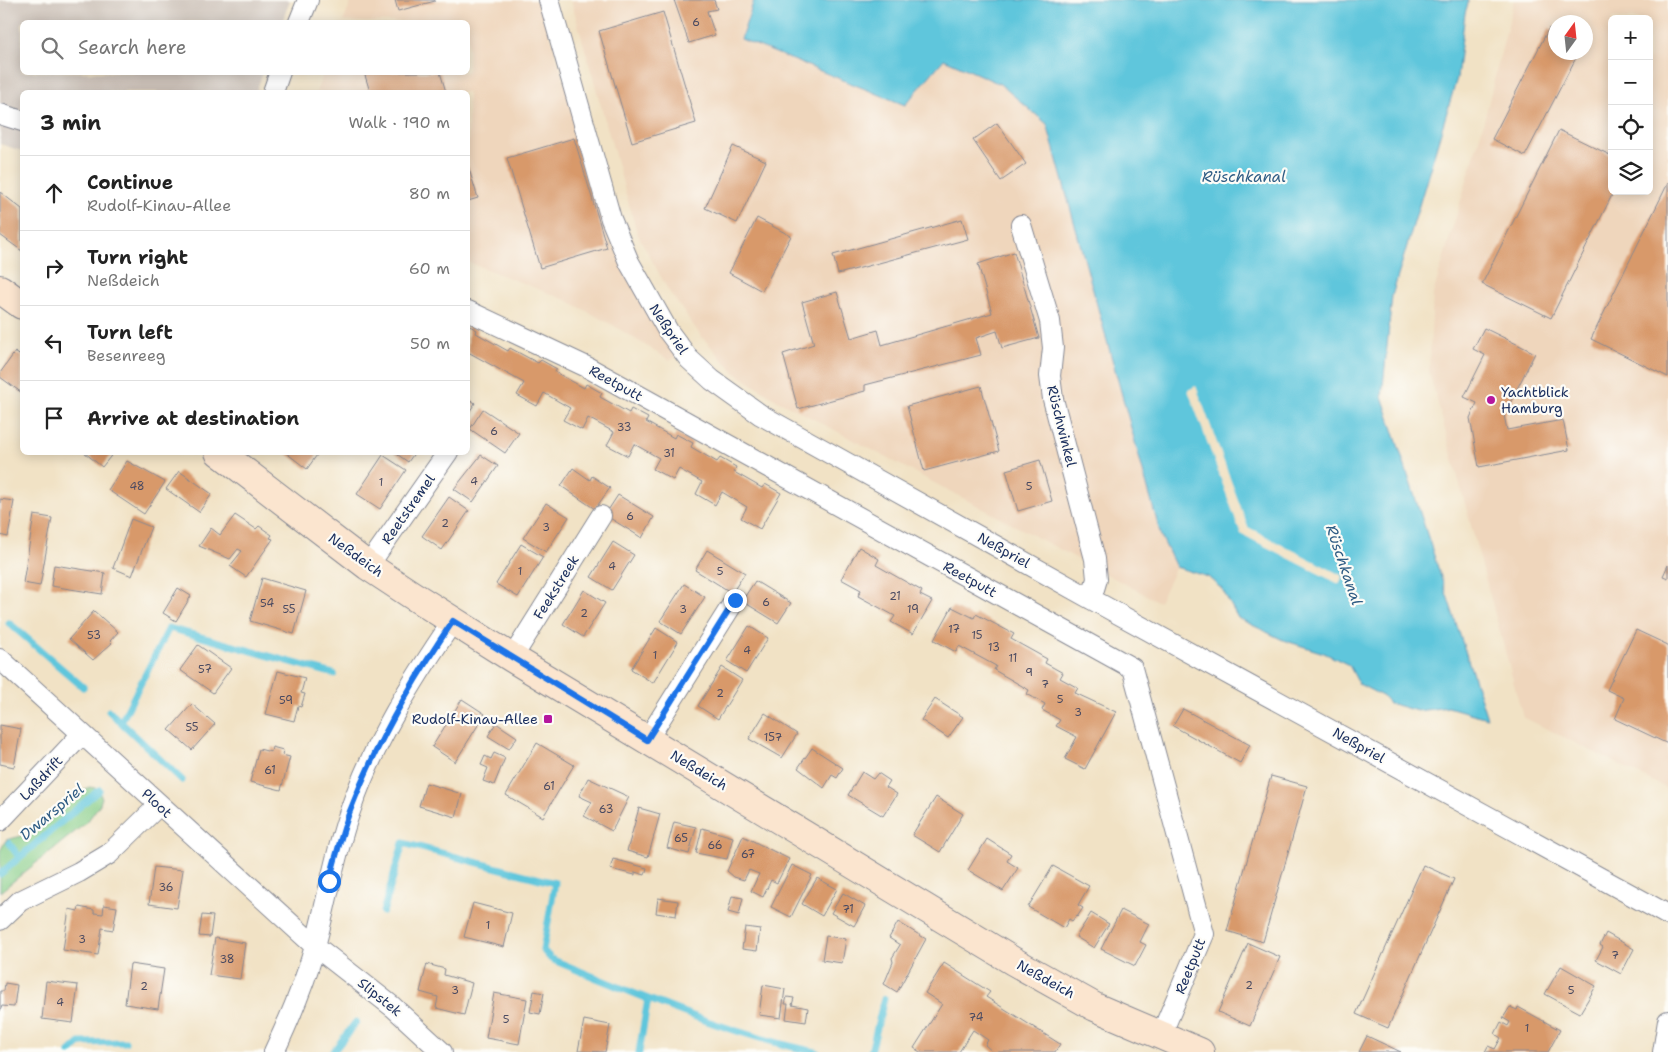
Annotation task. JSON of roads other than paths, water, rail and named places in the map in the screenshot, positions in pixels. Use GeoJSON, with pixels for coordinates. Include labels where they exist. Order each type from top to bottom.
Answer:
{"type":"FeatureCollection","features":[{"type":"Feature","properties":{"kind":"street"},"geometry":{"type":"LineString","coordinates":[[301,20],[308,0]]}},
{"type":"Feature","properties":{"kind":"street","name":"Neßpriel"},"geometry":{"type":"LineString","coordinates":[[549,0],[619,242],[658,314],[689,358],[712,380],[761,415],[1091,599],[1668,914]]}},
{"type":"Feature","properties":{"kind":"street"},"geometry":{"type":"LineString","coordinates":[[274,90],[279,75]]}},
{"type":"Feature","properties":{"kind":"street"},"geometry":{"type":"LineString","coordinates":[[0,114],[20,120]]}},
{"type":"Feature","properties":{"kind":"street","name":"Rüschwinkel"},"geometry":{"type":"LineString","coordinates":[[1021,225],[1050,321],[1053,348],[1050,376],[1053,399],[1095,558],[1097,579],[1091,599]]}},
{"type":"Feature","properties":{"kind":"street"},"geometry":{"type":"LineString","coordinates":[[0,288],[20,304]]}},
{"type":"Feature","properties":{"kind":"street","name":"Reetputt"},"geometry":{"type":"LineString","coordinates":[[470,312],[587,367],[1132,668],[1204,934],[1161,1035]]}},
{"type":"Feature","properties":{"kind":"street","name":"Reetstremel"},"geometry":{"type":"LineString","coordinates":[[368,566],[446,455]]}},
{"type":"Feature","properties":{"kind":"street","name":"Neßdeich"},"geometry":{"type":"LineString","coordinates":[[233,457],[368,566],[512,658],[1013,961],[1096,1007],[1200,1052]]}},
{"type":"Feature","properties":{"kind":"street","name":"Feekstreek"},"geometry":{"type":"LineString","coordinates":[[512,658],[601,516]]}},
{"type":"Feature","properties":{"kind":"street"},"geometry":{"type":"LineString","coordinates":[[647,740],[735,600]]}},
{"type":"Feature","properties":{"kind":"street"},"geometry":{"type":"LineString","coordinates":[[274,1052],[291,1017],[315,946],[329,881],[342,838],[372,759],[404,695],[453,621]]}},
{"type":"Feature","properties":{"kind":"street","name":"Ploot"},"geometry":{"type":"LineString","coordinates":[[0,659],[315,946]]}},
{"type":"Feature","properties":{"kind":"street","name":"Laßdrift"},"geometry":{"type":"LineString","coordinates":[[0,821],[82,734]]}},
{"type":"Feature","properties":{"kind":"street"},"geometry":{"type":"LineString","coordinates":[[0,920],[20,902],[79,872],[109,854],[159,805]]}},
{"type":"Feature","properties":{"kind":"street","name":"Slipstek"},"geometry":{"type":"LineString","coordinates":[[315,946],[393,1007],[442,1052]]}},
{"type":"Feature","properties":{"kind":"street"},"geometry":{"type":"LineString","coordinates":[[1663,1052],[1668,1021]]}},
{"type":"Feature","properties":{"kind":"water","name":"Rüschkanal"},"geometry":{"type":"Polygon","coordinates":[[[754,0],[1469,0],[1465,13],[1457,78],[1392,296],[1382,396],[1487,718],[1448,707],[1417,711],[1389,703],[1384,697],[1359,684],[1349,665],[1324,653],[1283,640],[1238,618],[1222,589],[1208,577],[1176,567],[1161,536],[1047,124],[1000,84],[944,59],[905,105],[741,39],[754,0]]]}},
{"type":"Feature","properties":{"kind":"waterway"},"geometry":{"type":"LineString","coordinates":[[9,623],[83,687]]}},
{"type":"Feature","properties":{"kind":"waterway"},"geometry":{"type":"LineString","coordinates":[[121,722],[169,628],[334,674]]}},
{"type":"Feature","properties":{"kind":"waterway"},"geometry":{"type":"LineString","coordinates":[[109,711],[182,780]]}},
{"type":"Feature","properties":{"kind":"waterway","name":"Dwarspriel"},"geometry":{"type":"LineString","coordinates":[[0,874],[99,790]]}},
{"type":"Feature","properties":{"kind":"waterway"},"geometry":{"type":"LineString","coordinates":[[9,843],[19,857]]}},
{"type":"Feature","properties":{"kind":"waterway"},"geometry":{"type":"LineString","coordinates":[[383,912],[403,843],[555,883],[543,950],[551,959],[715,1024],[748,1035],[816,1052]]}},
{"type":"Feature","properties":{"kind":"waterway"},"geometry":{"type":"LineString","coordinates":[[639,1052],[648,999]]}},
{"type":"Feature","properties":{"kind":"waterway"},"geometry":{"type":"LineString","coordinates":[[871,1052],[884,999]]}},
{"type":"Feature","properties":{"kind":"waterway"},"geometry":{"type":"LineString","coordinates":[[333,1052],[356,1022]]}},
{"type":"Feature","properties":{"kind":"waterway"},"geometry":{"type":"LineString","coordinates":[[70,1052],[80,1043],[125,1042]]}},
{"type":"Feature","properties":{"kind":"place","name":"Yachtblick Hamburg"},"geometry":{"type":"Point","coordinates":[1491,400]}},
{"type":"Feature","properties":{"kind":"place","name":"Rudolf-Kinau-Allee"},"geometry":{"type":"Point","coordinates":[548,719]}}]}
